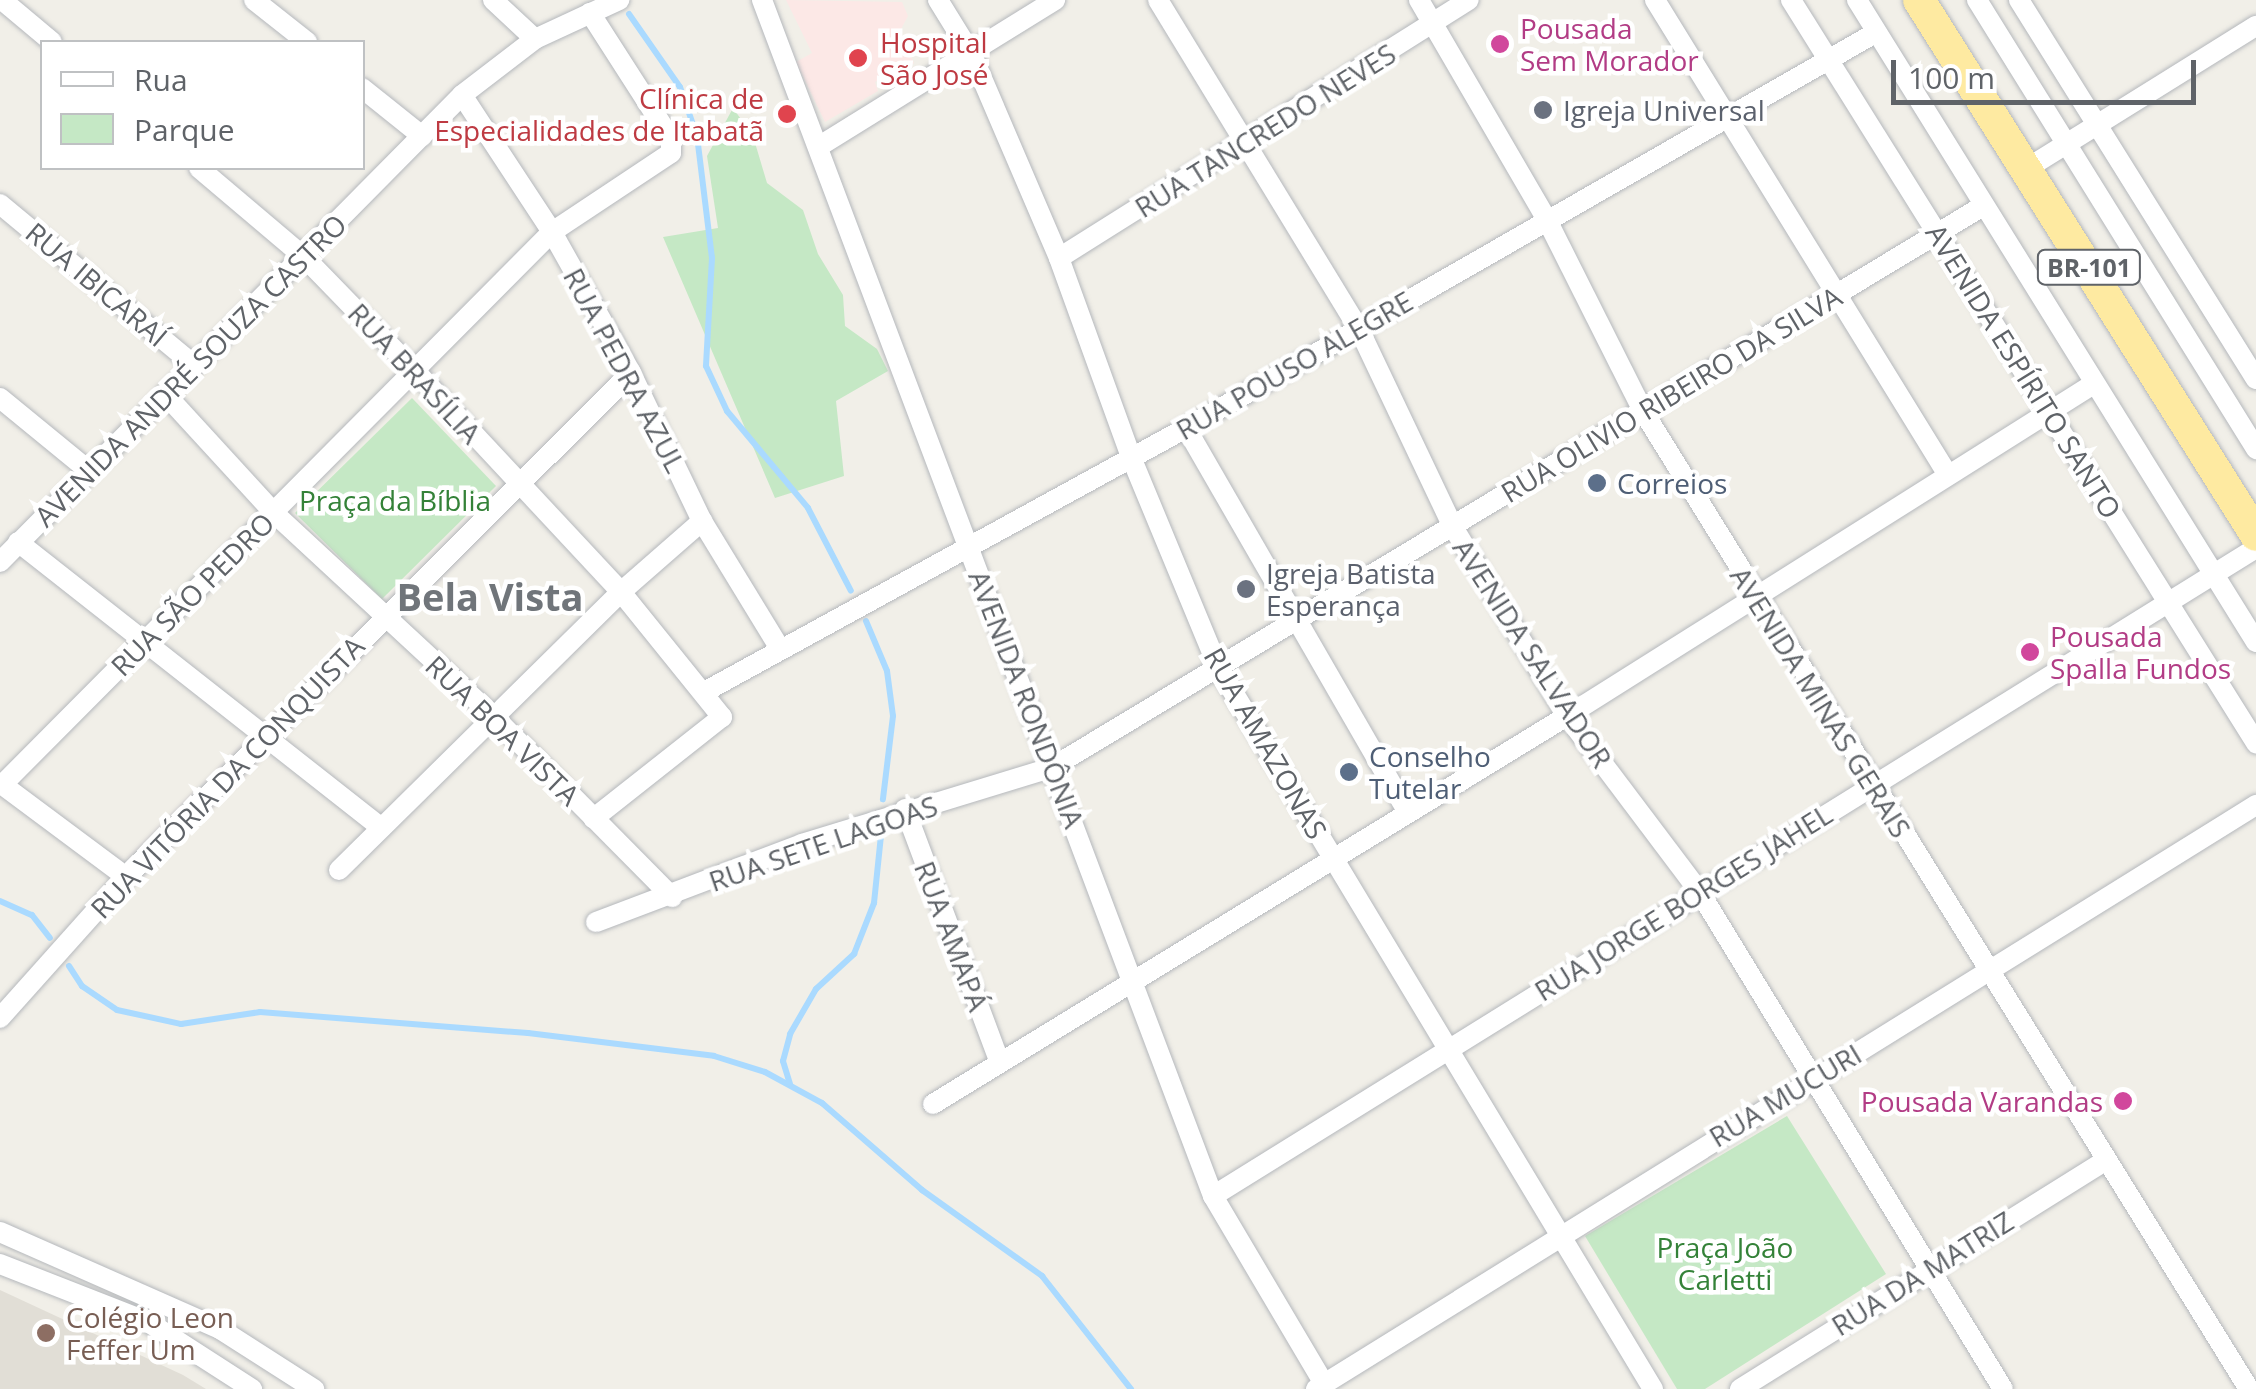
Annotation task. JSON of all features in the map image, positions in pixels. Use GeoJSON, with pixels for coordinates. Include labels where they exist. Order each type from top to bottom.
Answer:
{"type":"FeatureCollection","features":[{"type":"Feature","properties":{"kind":"highway","name":"BR-101"},"geometry":{"type":"LineString","coordinates":[[1919,0],[2256,535]]}},
{"type":"Feature","properties":{"kind":"street"},"geometry":{"type":"LineString","coordinates":[[2,0],[50,40]]}},
{"type":"Feature","properties":{"kind":"street"},"geometry":{"type":"LineString","coordinates":[[254,0],[304,40]]}},
{"type":"Feature","properties":{"kind":"street"},"geometry":{"type":"LineString","coordinates":[[492,0],[535,40]]}},
{"type":"Feature","properties":{"kind":"street","name":"AVENIDA ANDRÉ SOUZA CASTRO"},"geometry":{"type":"LineString","coordinates":[[0,562],[462,96],[535,40],[619,0]]}},
{"type":"Feature","properties":{"kind":"street","name":"AVENIDA RONDÔNIA"},"geometry":{"type":"LineString","coordinates":[[762,0],[1051,768],[1137,982],[1213,1196],[1320,1386]]}},
{"type":"Feature","properties":{"kind":"street","name":"RUA AMAZONAS"},"geometry":{"type":"LineString","coordinates":[[938,0],[972,54],[1059,258],[1131,458],[1218,668],[1653,1389]]}},
{"type":"Feature","properties":{"kind":"street"},"geometry":{"type":"LineString","coordinates":[[818,147],[1055,0]]}},
{"type":"Feature","properties":{"kind":"street","name":"AVENIDA SALVADOR"},"geometry":{"type":"LineString","coordinates":[[1158,0],[1359,329],[1453,527],[1567,716],[1699,891],[1811,1078],[1932,1264],[2003,1389]]}},
{"type":"Feature","properties":{"kind":"street","name":"AVENIDA MINAS GERAIS"},"geometry":{"type":"LineString","coordinates":[[1420,0],[1546,218],[1643,411],[1987,974],[2249,1389]]}},
{"type":"Feature","properties":{"kind":"street","name":"RUA TANCREDO NEVES"},"geometry":{"type":"LineString","coordinates":[[1059,258],[1249,144],[1470,0]]}},
{"type":"Feature","properties":{"kind":"street"},"geometry":{"type":"LineString","coordinates":[[1655,0],[1724,119],[1948,475]]}},
{"type":"Feature","properties":{"kind":"street","name":"AVENIDA ESPÍRITO SANTO"},"geometry":{"type":"LineString","coordinates":[[1791,0],[2256,742]]}},
{"type":"Feature","properties":{"kind":"street","name":"AVENIDA ESPÍRITO SANTO"},"geometry":{"type":"LineString","coordinates":[[1857,0],[2092,384],[2256,642]]}},
{"type":"Feature","properties":{"kind":"street"},"geometry":{"type":"LineString","coordinates":[[1976,0],[2256,450]]}},
{"type":"Feature","properties":{"kind":"street"},"geometry":{"type":"LineString","coordinates":[[2020,0],[2256,379]]}},
{"type":"Feature","properties":{"kind":"street","name":"RUA SÃO PEDRO"},"geometry":{"type":"LineString","coordinates":[[1,784],[552,232],[672,153],[671,139],[590,13]]}},
{"type":"Feature","properties":{"kind":"street"},"geometry":{"type":"LineString","coordinates":[[2026,169],[2256,26]]}},
{"type":"Feature","properties":{"kind":"street","name":"RUA POUSO ALEGRE"},"geometry":{"type":"LineString","coordinates":[[706,690],[1186,428],[1546,218],[1877,32]]}},
{"type":"Feature","properties":{"kind":"street"},"geometry":{"type":"LineString","coordinates":[[365,90],[422,136]]}},
{"type":"Feature","properties":{"kind":"street","name":"RUA PEDRA AZUL"},"geometry":{"type":"LineString","coordinates":[[462,96],[552,232],[631,373],[702,522],[780,649]]}},
{"type":"Feature","properties":{"kind":"street","name":"RUA BRASÍLIA"},"geometry":{"type":"LineString","coordinates":[[201,170],[304,256],[621,592],[706,690],[722,717],[594,819]]}},
{"type":"Feature","properties":{"kind":"street","name":"RUA IBICARAÍ"},"geometry":{"type":"LineString","coordinates":[[0,204],[194,364]]}},
{"type":"Feature","properties":{"kind":"street","name":"RUA OLIVIO RIBEIRO DA SILVA"},"geometry":{"type":"LineString","coordinates":[[1051,768],[1983,206]]}},
{"type":"Feature","properties":{"kind":"street","name":"RUA VITÓRIA DA CONQUISTA"},"geometry":{"type":"LineString","coordinates":[[0,1018],[126,877],[631,373]]}},
{"type":"Feature","properties":{"kind":"street"},"geometry":{"type":"LineString","coordinates":[[933,1104],[1567,716],[2092,384]]}},
{"type":"Feature","properties":{"kind":"street","name":"RUA BOA VISTA"},"geometry":{"type":"LineString","coordinates":[[165,394],[274,513],[495,718],[672,897]]}},
{"type":"Feature","properties":{"kind":"street"},"geometry":{"type":"LineString","coordinates":[[0,398],[88,470]]}},
{"type":"Feature","properties":{"kind":"street"},"geometry":{"type":"LineString","coordinates":[[1186,428],[1408,814]]}},
{"type":"Feature","properties":{"kind":"street"},"geometry":{"type":"LineString","coordinates":[[339,870],[621,592],[702,522]]}},
{"type":"Feature","properties":{"kind":"street"},"geometry":{"type":"LineString","coordinates":[[18,542],[381,828]]}},
{"type":"Feature","properties":{"kind":"street","name":"RUA JORGE BORGES JAHEL"},"geometry":{"type":"LineString","coordinates":[[1213,1196],[2256,548]]}},
{"type":"Feature","properties":{"kind":"street","name":"RUA SETE LAGOAS"},"geometry":{"type":"LineString","coordinates":[[596,922],[905,810],[992,790],[1051,768]]}},
{"type":"Feature","properties":{"kind":"street"},"geometry":{"type":"LineString","coordinates":[[1,784],[126,877]]}},
{"type":"Feature","properties":{"kind":"street","name":"RUA MUCURI"},"geometry":{"type":"LineString","coordinates":[[1320,1386],[2256,805]]}},
{"type":"Feature","properties":{"kind":"street","name":"RUA AMAPÁ"},"geometry":{"type":"LineString","coordinates":[[905,810],[1000,1062]]}},
{"type":"Feature","properties":{"kind":"street","name":"RUA DA MATRIZ"},"geometry":{"type":"LineString","coordinates":[[1740,1389],[1932,1264],[2106,1160]]}},
{"type":"Feature","properties":{"kind":"street"},"geometry":{"type":"LineString","coordinates":[[0,1232],[220,1329],[314,1389]]}},
{"type":"Feature","properties":{"kind":"street"},"geometry":{"type":"LineString","coordinates":[[0,1264],[148,1322],[252,1389]]}},
{"type":"Feature","properties":{"kind":"shaded area","name":"Hospital São José"},"geometry":{"type":"Polygon","coordinates":[[[786,0],[902,2],[908,16],[899,33],[914,63],[875,82],[878,91],[825,122],[796,62],[812,53],[786,0]]]}},
{"type":"Feature","properties":{"kind":"shaded area","name":"Colégio Leon Feffer Um"},"geometry":{"type":"Polygon","coordinates":[[[0,1290],[183,1375],[206,1389],[0,1389],[0,1290]]]}},
{"type":"Feature","properties":{"kind":"green space"},"geometry":{"type":"Polygon","coordinates":[[[733,108],[753,136],[767,183],[803,210],[818,254],[843,295],[845,326],[877,349],[888,371],[836,401],[844,476],[775,498],[663,237],[718,228],[707,156],[733,108]]]}},
{"type":"Feature","properties":{"kind":"green space","name":"Praça da Bíblia"},"geometry":{"type":"Polygon","coordinates":[[[412,398],[496,486],[382,599],[295,513],[412,398]]]}},
{"type":"Feature","properties":{"kind":"green space","name":"Praça João Carletti"},"geometry":{"type":"Polygon","coordinates":[[[1787,1116],[1886,1274],[1705,1389],[1677,1389],[1585,1236],[1787,1116]]]}},
{"type":"Feature","properties":{"kind":"waterway"},"geometry":{"type":"LineString","coordinates":[[629,14],[680,87],[697,136],[712,258],[706,366],[727,411],[808,508],[851,591]]}},
{"type":"Feature","properties":{"kind":"waterway"},"geometry":{"type":"LineString","coordinates":[[866,621],[887,671],[893,716],[883,799]]}},
{"type":"Feature","properties":{"kind":"waterway"},"geometry":{"type":"LineString","coordinates":[[790,1084],[783,1061],[790,1034],[816,989],[854,954],[874,903],[881,835]]}},
{"type":"Feature","properties":{"kind":"waterway"},"geometry":{"type":"LineString","coordinates":[[0,901],[32,915],[50,938]]}},
{"type":"Feature","properties":{"kind":"waterway"},"geometry":{"type":"LineString","coordinates":[[69,966],[82,986],[117,1010],[181,1024],[260,1012],[528,1033],[714,1056],[765,1072],[822,1103],[922,1190],[1042,1276],[1131,1389]]}},
{"type":"Feature","properties":{"kind":"place","name":"Pousada Sem Morador"},"geometry":{"type":"Point","coordinates":[1500,44]}},
{"type":"Feature","properties":{"kind":"place","name":"Hospital São José"},"geometry":{"type":"Point","coordinates":[858,58]}},
{"type":"Feature","properties":{"kind":"place","name":"Igreja Universal"},"geometry":{"type":"Point","coordinates":[1543,110]}},
{"type":"Feature","properties":{"kind":"place","name":"Clínica de Especialidades de Itabatã"},"geometry":{"type":"Point","coordinates":[787,114]}},
{"type":"Feature","properties":{"kind":"place","name":"Correios"},"geometry":{"type":"Point","coordinates":[1597,483]}},
{"type":"Feature","properties":{"kind":"place","name":"Igreja Batista Esperança"},"geometry":{"type":"Point","coordinates":[1246,589]}},
{"type":"Feature","properties":{"kind":"place","name":"Pousada Spalla Fundos"},"geometry":{"type":"Point","coordinates":[2030,652]}},
{"type":"Feature","properties":{"kind":"place","name":"Conselho Tutelar"},"geometry":{"type":"Point","coordinates":[1349,772]}},
{"type":"Feature","properties":{"kind":"place","name":"Pousada Varandas"},"geometry":{"type":"Point","coordinates":[2123,1101]}},
{"type":"Feature","properties":{"kind":"place","name":"Colégio Leon Feffer Um"},"geometry":{"type":"Point","coordinates":[46,1333]}},
{"type":"Feature","properties":{"kind":"district","name":"Bela Vista"},"geometry":{"type":"Point","coordinates":[490,597]}}]}
